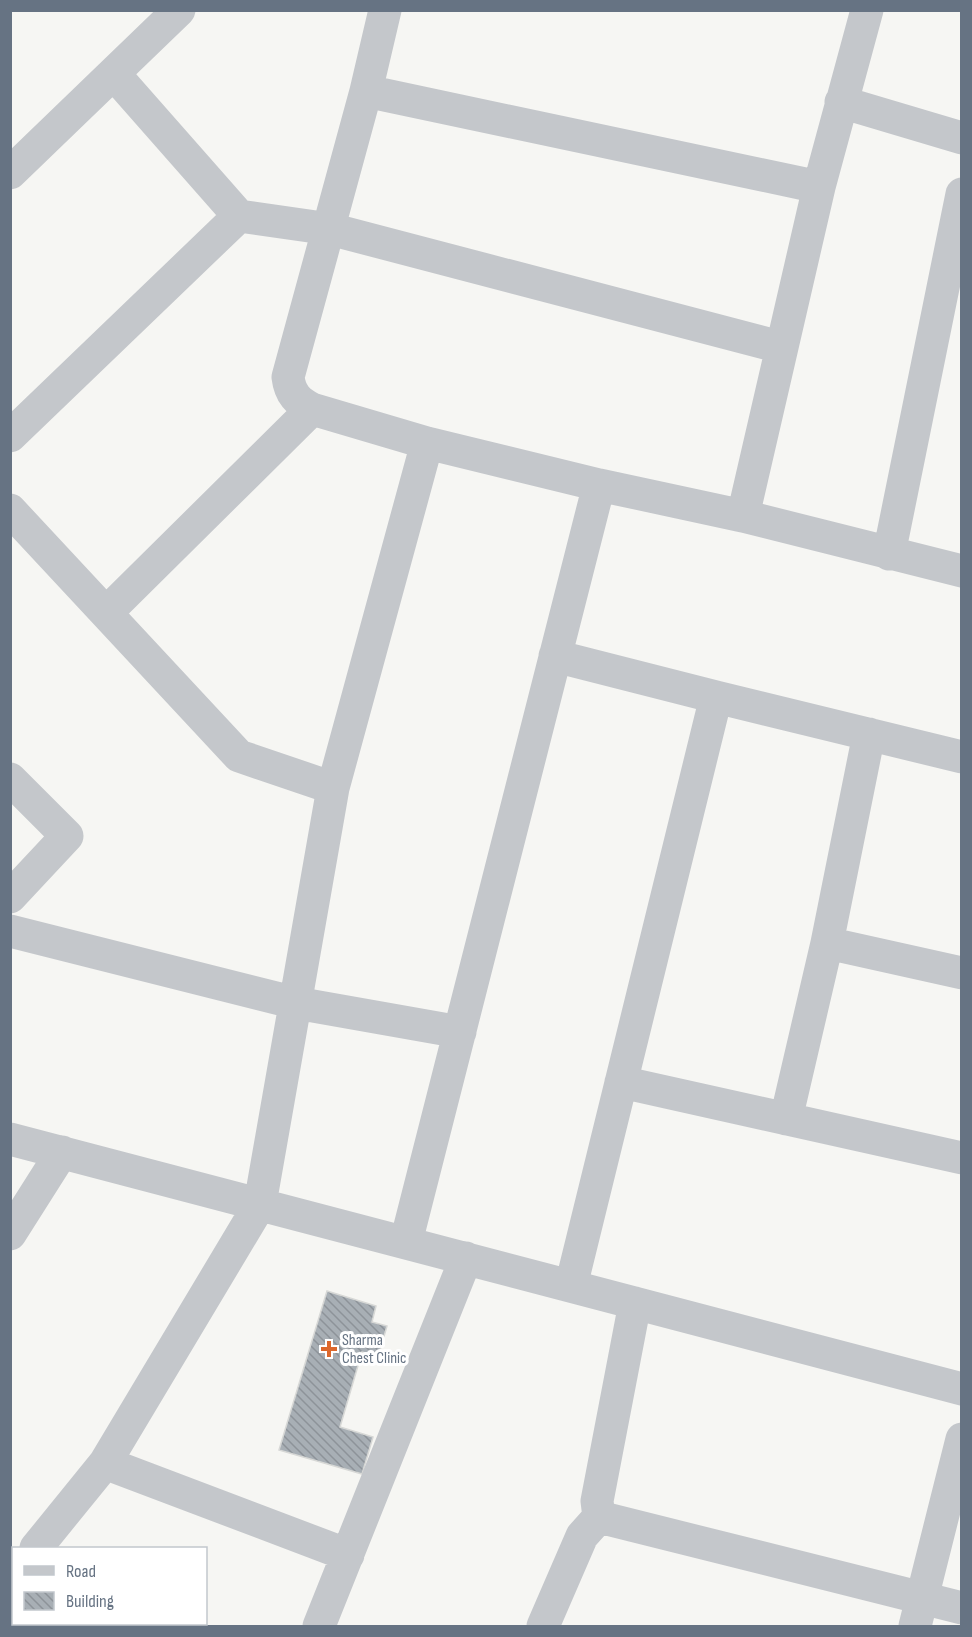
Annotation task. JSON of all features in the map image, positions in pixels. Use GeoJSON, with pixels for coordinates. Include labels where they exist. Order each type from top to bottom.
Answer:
{"type":"FeatureCollection","features":[{"type":"Feature","properties":{"kind":"street"},"geometry":{"type":"LineString","coordinates":[[10,173],[179,10]]}},
{"type":"Feature","properties":{"kind":"street"},"geometry":{"type":"LineString","coordinates":[[385,10],[330,229],[288,377],[290,388],[301,404],[427,443],[599,485],[743,516],[962,571]]}},
{"type":"Feature","properties":{"kind":"street"},"geometry":{"type":"LineString","coordinates":[[743,516],[780,347],[819,187],[867,10]]}},
{"type":"Feature","properties":{"kind":"street"},"geometry":{"type":"LineString","coordinates":[[114,74],[239,216],[330,229],[780,347]]}},
{"type":"Feature","properties":{"kind":"street"},"geometry":{"type":"LineString","coordinates":[[366,91],[819,187]]}},
{"type":"Feature","properties":{"kind":"street"},"geometry":{"type":"LineString","coordinates":[[841,102],[962,138]]}},
{"type":"Feature","properties":{"kind":"street"},"geometry":{"type":"LineString","coordinates":[[889,554],[962,194]]}},
{"type":"Feature","properties":{"kind":"street"},"geometry":{"type":"LineString","coordinates":[[10,436],[239,216]]}},
{"type":"Feature","properties":{"kind":"street"},"geometry":{"type":"LineString","coordinates":[[105,613],[312,409]]}},
{"type":"Feature","properties":{"kind":"street"},"geometry":{"type":"LineString","coordinates":[[37,1547],[105,1463],[260,1204],[333,788],[427,443]]}},
{"type":"Feature","properties":{"kind":"street"},"geometry":{"type":"LineString","coordinates":[[406,1242],[599,485]]}},
{"type":"Feature","properties":{"kind":"street"},"geometry":{"type":"LineString","coordinates":[[10,510],[239,756],[333,788]]}},
{"type":"Feature","properties":{"kind":"street"},"geometry":{"type":"LineString","coordinates":[[555,656],[962,757]]}},
{"type":"Feature","properties":{"kind":"street"},"geometry":{"type":"LineString","coordinates":[[571,1286],[716,697]]}},
{"type":"Feature","properties":{"kind":"street"},"geometry":{"type":"LineString","coordinates":[[786,1119],[827,943],[869,734]]}},
{"type":"Feature","properties":{"kind":"street"},"geometry":{"type":"LineString","coordinates":[[10,779],[67,836],[10,897]]}},
{"type":"Feature","properties":{"kind":"street"},"geometry":{"type":"LineString","coordinates":[[10,931],[296,1002],[460,1032]]}},
{"type":"Feature","properties":{"kind":"street"},"geometry":{"type":"LineString","coordinates":[[827,943],[962,974]]}},
{"type":"Feature","properties":{"kind":"street"},"geometry":{"type":"LineString","coordinates":[[621,1082],[962,1158]]}},
{"type":"Feature","properties":{"kind":"street"},"geometry":{"type":"LineString","coordinates":[[10,1139],[962,1389]]}},
{"type":"Feature","properties":{"kind":"street"},"geometry":{"type":"LineString","coordinates":[[10,1234],[62,1152]]}},
{"type":"Feature","properties":{"kind":"street"},"geometry":{"type":"LineString","coordinates":[[319,1626],[466,1258]]}},
{"type":"Feature","properties":{"kind":"street"},"geometry":{"type":"LineString","coordinates":[[543,1626],[582,1536],[599,1517],[597,1501],[635,1303]]}},
{"type":"Feature","properties":{"kind":"street"},"geometry":{"type":"LineString","coordinates":[[918,1612],[962,1439]]}},
{"type":"Feature","properties":{"kind":"street"},"geometry":{"type":"LineString","coordinates":[[105,1463],[348,1555]]}},
{"type":"Feature","properties":{"kind":"street"},"geometry":{"type":"LineString","coordinates":[[599,1517],[918,1612],[962,1608]]}},
{"type":"Feature","properties":{"kind":"building"},"geometry":{"type":"Polygon","coordinates":[[[327,1291],[376,1306],[372,1322],[387,1326],[378,1357],[362,1352],[340,1427],[373,1437],[362,1474],[279,1450],[327,1291]]]}},
{"type":"Feature","properties":{"kind":"place","name":"Sharma Chest Clinic"},"geometry":{"type":"Point","coordinates":[329,1349]}}]}
